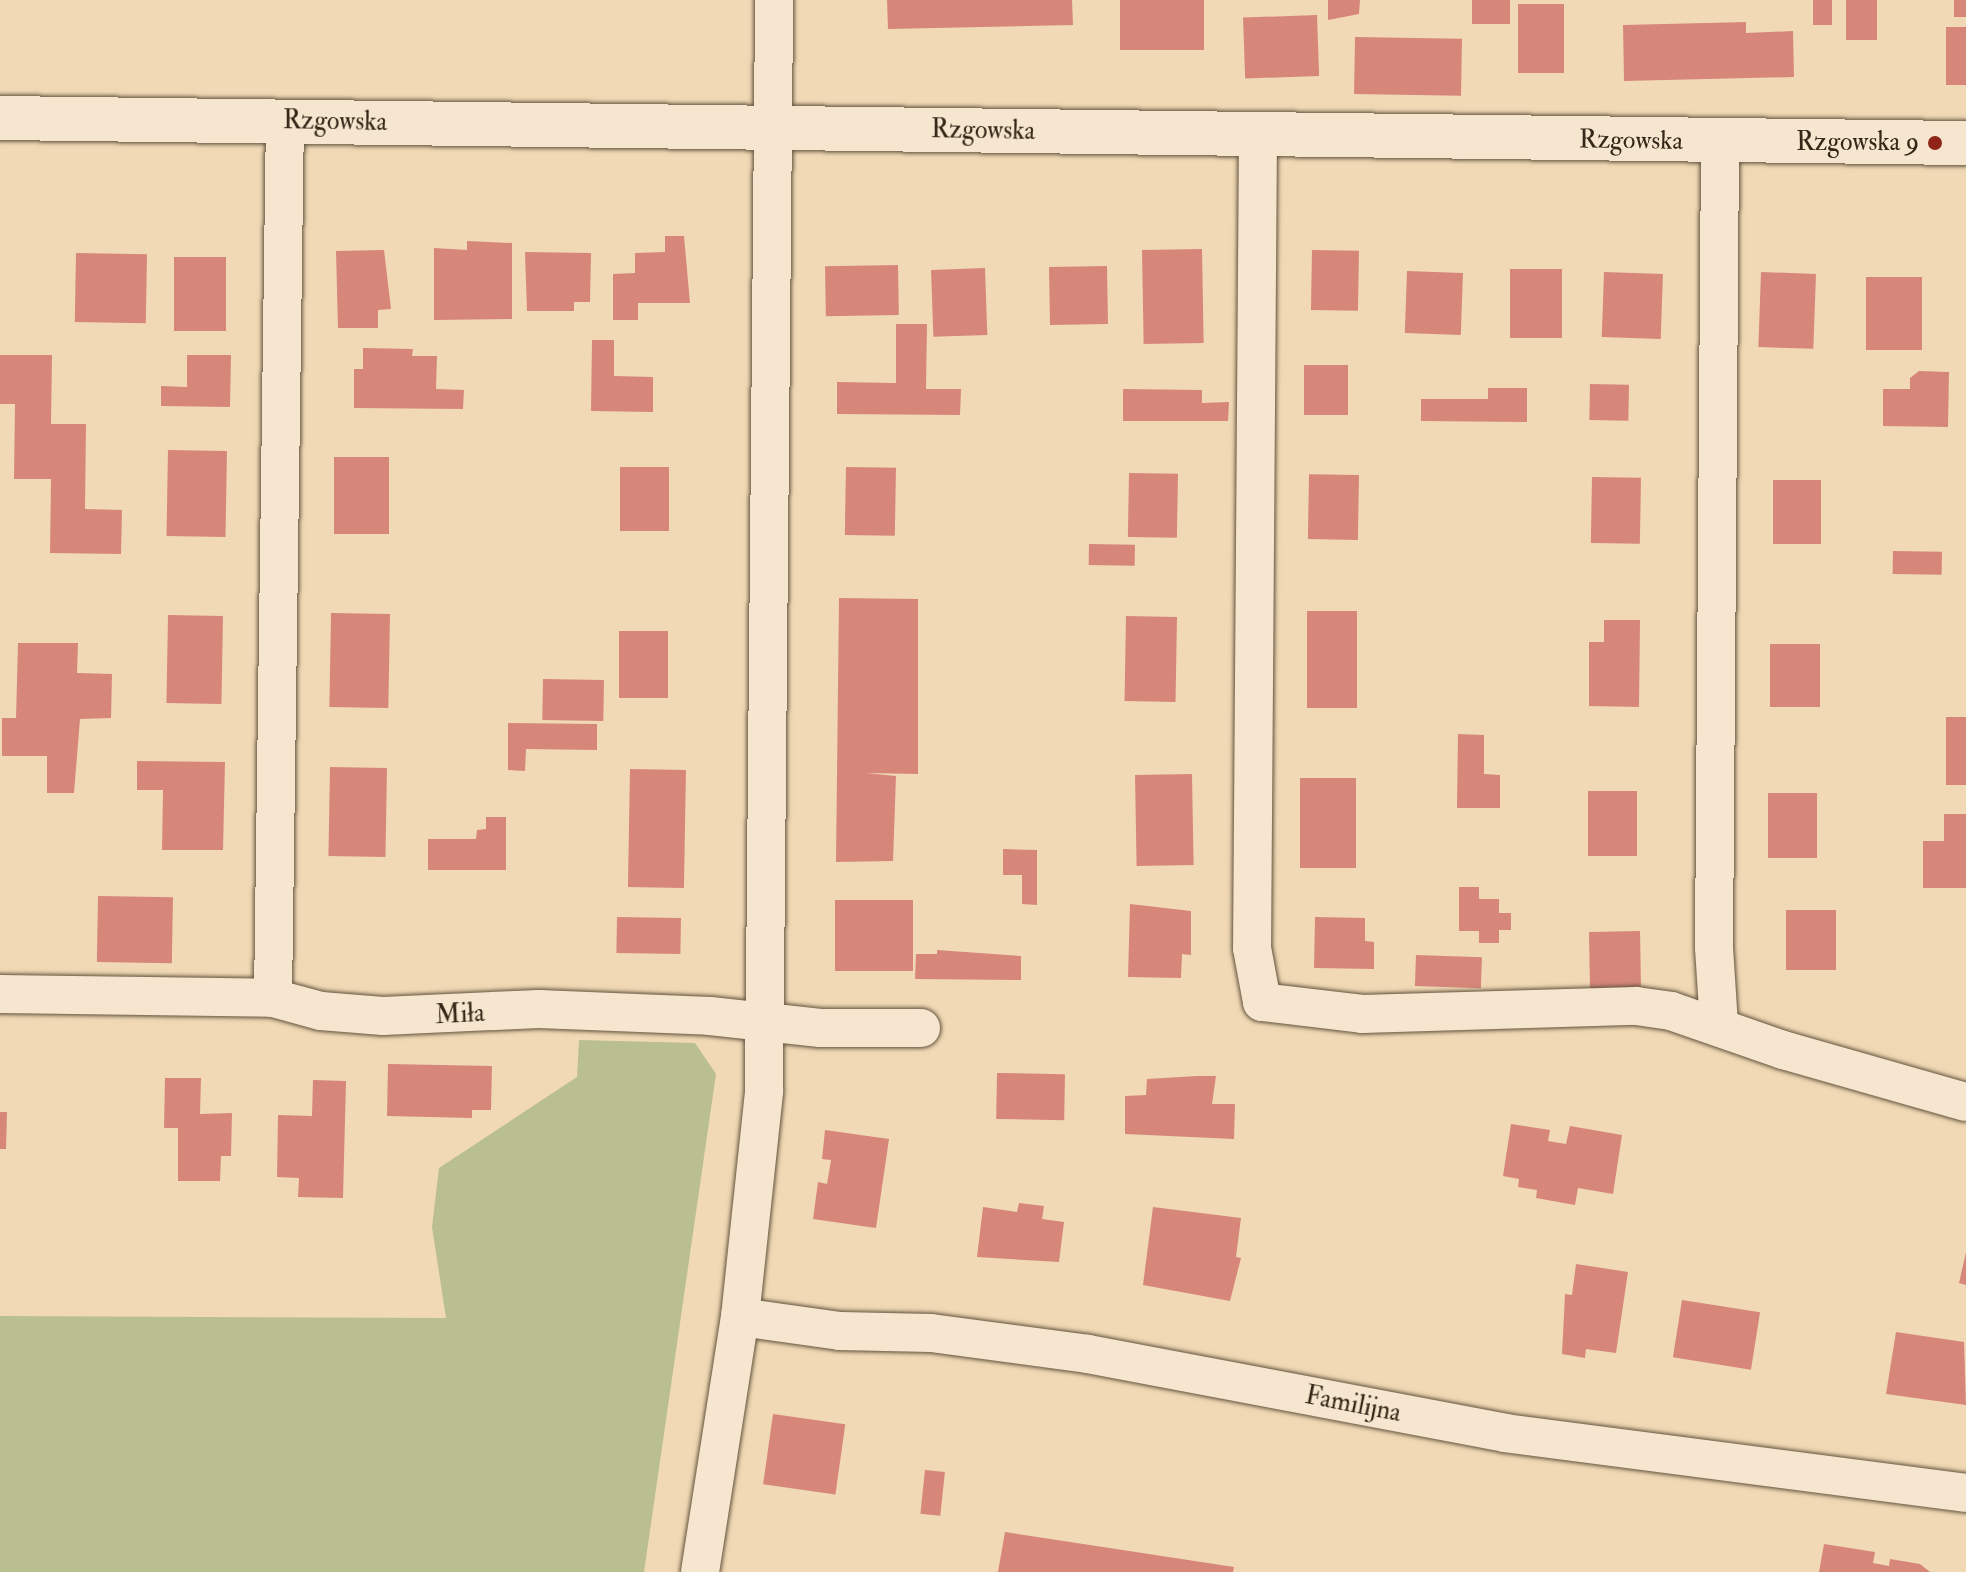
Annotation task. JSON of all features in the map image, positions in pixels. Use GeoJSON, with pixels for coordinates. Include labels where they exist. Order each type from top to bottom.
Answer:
{"type":"FeatureCollection","features":[{"type":"Feature","properties":{"kind":"main road","name":"Rzgowska"},"geometry":{"type":"LineString","coordinates":[[0,118],[1966,143]]}},
{"type":"Feature","properties":{"kind":"street"},"geometry":{"type":"LineString","coordinates":[[700,1572],[740,1317],[764,1091],[774,0]]}},
{"type":"Feature","properties":{"kind":"street"},"geometry":{"type":"LineString","coordinates":[[273,998],[285,121]]}},
{"type":"Feature","properties":{"kind":"street"},"geometry":{"type":"LineString","coordinates":[[1258,134],[1252,948],[1262,1002],[1362,1014],[1636,1006],[1719,1025],[1783,1050],[1966,1102]]}},
{"type":"Feature","properties":{"kind":"street"},"geometry":{"type":"LineString","coordinates":[[1719,1025],[1714,947],[1720,142]]}},
{"type":"Feature","properties":{"kind":"street","name":"Miła"},"geometry":{"type":"LineString","coordinates":[[0,994],[273,998],[321,1011],[383,1016],[539,1009],[710,1016],[763,1024],[921,1028]]}},
{"type":"Feature","properties":{"kind":"street","name":"Familijna"},"geometry":{"type":"LineString","coordinates":[[740,1317],[840,1331],[931,1333],[1088,1354],[1505,1433],[1966,1493]]}},
{"type":"Feature","properties":{"kind":"green space"},"geometry":{"type":"Polygon","coordinates":[[[579,1040],[695,1043],[716,1074],[644,1572],[0,1572],[0,1316],[446,1318],[432,1227],[439,1168],[577,1077],[579,1040]]]}},
{"type":"Feature","properties":{"kind":"building"},"geometry":{"type":"Polygon","coordinates":[[[887,0],[1072,0],[1073,25],[888,29],[887,0]]]}},
{"type":"Feature","properties":{"kind":"building"},"geometry":{"type":"Polygon","coordinates":[[[1120,0],[1204,0],[1204,50],[1120,50],[1120,0]]]}},
{"type":"Feature","properties":{"kind":"building"},"geometry":{"type":"Polygon","coordinates":[[[1328,0],[1360,0],[1359,14],[1328,20],[1328,0]]]}},
{"type":"Feature","properties":{"kind":"building"},"geometry":{"type":"Polygon","coordinates":[[[1472,0],[1510,0],[1510,24],[1472,24],[1472,0]]]}},
{"type":"Feature","properties":{"kind":"building"},"geometry":{"type":"Polygon","coordinates":[[[1813,0],[1832,0],[1832,25],[1813,25],[1813,0]]]}},
{"type":"Feature","properties":{"kind":"building"},"geometry":{"type":"Polygon","coordinates":[[[1846,0],[1877,0],[1877,40],[1846,40],[1846,0]]]}},
{"type":"Feature","properties":{"kind":"building"},"geometry":{"type":"Polygon","coordinates":[[[1954,0],[1966,0],[1966,17],[1954,17],[1954,0]]]}},
{"type":"Feature","properties":{"kind":"building"},"geometry":{"type":"Polygon","coordinates":[[[1518,4],[1564,4],[1564,73],[1518,73],[1518,4]]]}},
{"type":"Feature","properties":{"kind":"building"},"geometry":{"type":"Polygon","coordinates":[[[1317,15],[1319,76],[1245,79],[1243,18],[1317,15]]]}},
{"type":"Feature","properties":{"kind":"building"},"geometry":{"type":"Polygon","coordinates":[[[1746,22],[1746,33],[1793,31],[1794,77],[1624,81],[1623,25],[1746,22]]]}},
{"type":"Feature","properties":{"kind":"building"},"geometry":{"type":"Polygon","coordinates":[[[1946,27],[1966,27],[1966,85],[1946,85],[1946,27]]]}},
{"type":"Feature","properties":{"kind":"building"},"geometry":{"type":"Polygon","coordinates":[[[1355,37],[1462,39],[1461,96],[1354,94],[1355,37]]]}},
{"type":"Feature","properties":{"kind":"building"},"geometry":{"type":"Polygon","coordinates":[[[665,236],[684,236],[690,303],[638,303],[638,320],[613,320],[613,274],[635,273],[635,253],[665,252],[665,236]]]}},
{"type":"Feature","properties":{"kind":"building"},"geometry":{"type":"Polygon","coordinates":[[[467,241],[512,243],[512,319],[434,320],[434,248],[467,250],[467,241]]]}},
{"type":"Feature","properties":{"kind":"building"},"geometry":{"type":"Polygon","coordinates":[[[1202,249],[1204,343],[1144,344],[1142,250],[1202,249]]]}},
{"type":"Feature","properties":{"kind":"building"},"geometry":{"type":"Polygon","coordinates":[[[384,250],[391,309],[378,310],[378,328],[338,328],[336,251],[384,250]]]}},
{"type":"Feature","properties":{"kind":"building"},"geometry":{"type":"Polygon","coordinates":[[[1312,250],[1359,251],[1358,311],[1311,310],[1312,250]]]}},
{"type":"Feature","properties":{"kind":"building"},"geometry":{"type":"Polygon","coordinates":[[[525,252],[591,253],[590,302],[574,302],[574,311],[527,311],[525,252]]]}},
{"type":"Feature","properties":{"kind":"building"},"geometry":{"type":"Polygon","coordinates":[[[76,253],[147,254],[146,323],[75,322],[76,253]]]}},
{"type":"Feature","properties":{"kind":"building"},"geometry":{"type":"Polygon","coordinates":[[[174,257],[226,257],[226,331],[174,331],[174,257]]]}},
{"type":"Feature","properties":{"kind":"building"},"geometry":{"type":"Polygon","coordinates":[[[898,265],[899,315],[826,316],[825,266],[898,265]]]}},
{"type":"Feature","properties":{"kind":"building"},"geometry":{"type":"Polygon","coordinates":[[[1107,266],[1108,324],[1050,325],[1049,267],[1107,266]]]}},
{"type":"Feature","properties":{"kind":"building"},"geometry":{"type":"Polygon","coordinates":[[[985,268],[987,335],[933,337],[931,270],[985,268]]]}},
{"type":"Feature","properties":{"kind":"building"},"geometry":{"type":"Polygon","coordinates":[[[1510,269],[1562,269],[1562,338],[1510,338],[1510,269]]]}},
{"type":"Feature","properties":{"kind":"building"},"geometry":{"type":"Polygon","coordinates":[[[1407,271],[1463,273],[1461,335],[1405,333],[1407,271]]]}},
{"type":"Feature","properties":{"kind":"building"},"geometry":{"type":"Polygon","coordinates":[[[1604,272],[1663,274],[1661,339],[1602,337],[1604,272]]]}},
{"type":"Feature","properties":{"kind":"building"},"geometry":{"type":"Polygon","coordinates":[[[1761,272],[1816,274],[1813,349],[1758,347],[1761,272]]]}},
{"type":"Feature","properties":{"kind":"building"},"geometry":{"type":"Polygon","coordinates":[[[1866,277],[1922,277],[1922,350],[1866,350],[1866,277]]]}},
{"type":"Feature","properties":{"kind":"building"},"geometry":{"type":"Polygon","coordinates":[[[896,324],[927,324],[926,389],[961,389],[960,415],[837,414],[837,382],[896,383],[896,324]]]}},
{"type":"Feature","properties":{"kind":"building"},"geometry":{"type":"Polygon","coordinates":[[[592,340],[614,340],[614,376],[653,377],[653,412],[591,411],[592,340]]]}},
{"type":"Feature","properties":{"kind":"building"},"geometry":{"type":"Polygon","coordinates":[[[363,348],[413,349],[412,356],[437,356],[436,389],[464,390],[463,409],[354,408],[354,369],[363,369],[363,348]]]}},
{"type":"Feature","properties":{"kind":"building"},"geometry":{"type":"Polygon","coordinates":[[[0,355],[52,355],[51,424],[86,424],[85,509],[122,510],[121,554],[50,553],[51,479],[14,479],[15,404],[0,404],[0,355]]]}},
{"type":"Feature","properties":{"kind":"building"},"geometry":{"type":"Polygon","coordinates":[[[187,355],[231,355],[230,407],[161,406],[161,386],[187,387],[187,355]]]}},
{"type":"Feature","properties":{"kind":"building"},"geometry":{"type":"Polygon","coordinates":[[[1304,365],[1348,365],[1348,415],[1304,415],[1304,365]]]}},
{"type":"Feature","properties":{"kind":"building"},"geometry":{"type":"Polygon","coordinates":[[[1919,371],[1949,372],[1948,427],[1883,426],[1883,389],[1910,389],[1910,378],[1919,371]]]}},
{"type":"Feature","properties":{"kind":"building"},"geometry":{"type":"Polygon","coordinates":[[[1590,384],[1629,385],[1628,421],[1589,420],[1590,384]]]}},
{"type":"Feature","properties":{"kind":"building"},"geometry":{"type":"Polygon","coordinates":[[[1488,388],[1527,388],[1527,422],[1421,421],[1421,399],[1488,399],[1488,388]]]}},
{"type":"Feature","properties":{"kind":"building"},"geometry":{"type":"Polygon","coordinates":[[[1123,389],[1202,390],[1202,403],[1229,402],[1228,421],[1123,421],[1123,389]]]}},
{"type":"Feature","properties":{"kind":"building"},"geometry":{"type":"Polygon","coordinates":[[[168,450],[227,451],[225,537],[166,536],[168,450]]]}},
{"type":"Feature","properties":{"kind":"building"},"geometry":{"type":"Polygon","coordinates":[[[334,457],[389,457],[389,534],[334,534],[334,457]]]}},
{"type":"Feature","properties":{"kind":"building"},"geometry":{"type":"Polygon","coordinates":[[[620,467],[669,467],[669,531],[620,531],[620,467]]]}},
{"type":"Feature","properties":{"kind":"building"},"geometry":{"type":"Polygon","coordinates":[[[846,467],[896,468],[895,536],[845,535],[846,467]]]}},
{"type":"Feature","properties":{"kind":"building"},"geometry":{"type":"Polygon","coordinates":[[[1129,473],[1178,474],[1177,538],[1128,537],[1129,473]]]}},
{"type":"Feature","properties":{"kind":"building"},"geometry":{"type":"Polygon","coordinates":[[[1309,474],[1359,475],[1358,540],[1308,539],[1309,474]]]}},
{"type":"Feature","properties":{"kind":"building"},"geometry":{"type":"Polygon","coordinates":[[[1592,477],[1641,478],[1640,544],[1591,543],[1592,477]]]}},
{"type":"Feature","properties":{"kind":"building"},"geometry":{"type":"Polygon","coordinates":[[[1773,480],[1821,480],[1821,544],[1773,544],[1773,480]]]}},
{"type":"Feature","properties":{"kind":"building"},"geometry":{"type":"Polygon","coordinates":[[[1089,544],[1135,545],[1135,566],[1089,565],[1089,544]]]}},
{"type":"Feature","properties":{"kind":"building"},"geometry":{"type":"Polygon","coordinates":[[[1893,551],[1942,552],[1942,575],[1893,574],[1893,551]]]}},
{"type":"Feature","properties":{"kind":"building"},"geometry":{"type":"Polygon","coordinates":[[[839,598],[918,599],[918,774],[866,773],[896,776],[893,861],[836,862],[839,598]]]}},
{"type":"Feature","properties":{"kind":"building"},"geometry":{"type":"Polygon","coordinates":[[[1307,611],[1357,611],[1357,708],[1307,708],[1307,611]]]}},
{"type":"Feature","properties":{"kind":"building"},"geometry":{"type":"Polygon","coordinates":[[[331,613],[390,614],[388,708],[329,707],[331,613]]]}},
{"type":"Feature","properties":{"kind":"building"},"geometry":{"type":"Polygon","coordinates":[[[168,615],[223,616],[221,704],[166,703],[168,615]]]}},
{"type":"Feature","properties":{"kind":"building"},"geometry":{"type":"Polygon","coordinates":[[[1126,616],[1177,617],[1176,702],[1125,701],[1126,616]]]}},
{"type":"Feature","properties":{"kind":"building"},"geometry":{"type":"Polygon","coordinates":[[[1604,620],[1640,620],[1639,707],[1589,706],[1589,642],[1604,642],[1604,620]]]}},
{"type":"Feature","properties":{"kind":"building"},"geometry":{"type":"Polygon","coordinates":[[[619,631],[668,631],[668,698],[619,698],[619,631]]]}},
{"type":"Feature","properties":{"kind":"building"},"geometry":{"type":"Polygon","coordinates":[[[18,643],[78,643],[77,673],[112,674],[111,718],[80,719],[74,793],[47,793],[47,756],[2,756],[2,718],[16,718],[18,643]]]}},
{"type":"Feature","properties":{"kind":"building"},"geometry":{"type":"Polygon","coordinates":[[[1770,644],[1820,644],[1820,707],[1770,707],[1770,644]]]}},
{"type":"Feature","properties":{"kind":"building"},"geometry":{"type":"Polygon","coordinates":[[[543,679],[604,680],[603,721],[542,720],[543,679]]]}},
{"type":"Feature","properties":{"kind":"building"},"geometry":{"type":"Polygon","coordinates":[[[1946,717],[1966,717],[1966,785],[1946,785],[1946,717]]]}},
{"type":"Feature","properties":{"kind":"building"},"geometry":{"type":"Polygon","coordinates":[[[508,723],[597,724],[597,750],[526,749],[525,771],[508,770],[508,723]]]}},
{"type":"Feature","properties":{"kind":"building"},"geometry":{"type":"Polygon","coordinates":[[[1458,734],[1484,735],[1484,774],[1500,775],[1500,808],[1457,808],[1458,734]]]}},
{"type":"Feature","properties":{"kind":"building"},"geometry":{"type":"Polygon","coordinates":[[[137,761],[225,762],[223,850],[162,850],[163,790],[137,790],[137,761]]]}},
{"type":"Feature","properties":{"kind":"building"},"geometry":{"type":"Polygon","coordinates":[[[330,767],[387,768],[385,857],[328,856],[330,767]]]}},
{"type":"Feature","properties":{"kind":"building"},"geometry":{"type":"Polygon","coordinates":[[[630,769],[686,770],[684,888],[628,887],[630,769]]]}},
{"type":"Feature","properties":{"kind":"building"},"geometry":{"type":"Polygon","coordinates":[[[1192,774],[1194,865],[1137,866],[1135,775],[1192,774]]]}},
{"type":"Feature","properties":{"kind":"building"},"geometry":{"type":"Polygon","coordinates":[[[1300,778],[1356,778],[1356,868],[1300,868],[1300,778]]]}},
{"type":"Feature","properties":{"kind":"building"},"geometry":{"type":"Polygon","coordinates":[[[1588,791],[1637,791],[1637,856],[1588,856],[1588,791]]]}},
{"type":"Feature","properties":{"kind":"building"},"geometry":{"type":"Polygon","coordinates":[[[1768,793],[1817,793],[1817,858],[1768,858],[1768,793]]]}},
{"type":"Feature","properties":{"kind":"building"},"geometry":{"type":"Polygon","coordinates":[[[1944,814],[1966,814],[1966,888],[1923,888],[1923,841],[1944,841],[1944,814]]]}},
{"type":"Feature","properties":{"kind":"building"},"geometry":{"type":"Polygon","coordinates":[[[486,817],[506,817],[506,870],[428,870],[428,839],[476,839],[477,830],[486,829],[486,817]]]}},
{"type":"Feature","properties":{"kind":"building"},"geometry":{"type":"Polygon","coordinates":[[[1003,849],[1037,850],[1037,905],[1022,904],[1022,875],[1003,875],[1003,849]]]}},
{"type":"Feature","properties":{"kind":"building"},"geometry":{"type":"Polygon","coordinates":[[[1459,887],[1479,887],[1479,899],[1499,899],[1499,913],[1511,913],[1511,930],[1499,930],[1499,943],[1479,943],[1479,931],[1459,931],[1459,887]]]}},
{"type":"Feature","properties":{"kind":"building"},"geometry":{"type":"Polygon","coordinates":[[[98,896],[173,897],[172,963],[97,962],[98,896]]]}},
{"type":"Feature","properties":{"kind":"building"},"geometry":{"type":"Polygon","coordinates":[[[835,900],[913,900],[913,971],[835,971],[835,900]]]}},
{"type":"Feature","properties":{"kind":"building"},"geometry":{"type":"Polygon","coordinates":[[[1130,904],[1191,911],[1191,955],[1182,954],[1181,978],[1128,977],[1130,904]]]}},
{"type":"Feature","properties":{"kind":"building"},"geometry":{"type":"Polygon","coordinates":[[[1786,910],[1836,910],[1836,970],[1786,970],[1786,910]]]}},
{"type":"Feature","properties":{"kind":"building"},"geometry":{"type":"Polygon","coordinates":[[[617,917],[681,918],[680,954],[616,953],[617,917]]]}},
{"type":"Feature","properties":{"kind":"building"},"geometry":{"type":"Polygon","coordinates":[[[1315,917],[1365,918],[1365,941],[1374,942],[1374,969],[1314,968],[1315,917]]]}},
{"type":"Feature","properties":{"kind":"building"},"geometry":{"type":"Polygon","coordinates":[[[1640,931],[1641,989],[1590,990],[1589,932],[1640,931]]]}},
{"type":"Feature","properties":{"kind":"building"},"geometry":{"type":"Polygon","coordinates":[[[937,950],[1021,956],[1021,980],[915,979],[916,954],[937,954],[937,950]]]}},
{"type":"Feature","properties":{"kind":"building"},"geometry":{"type":"Polygon","coordinates":[[[1416,955],[1482,957],[1481,988],[1415,986],[1416,955]]]}},
{"type":"Feature","properties":{"kind":"building"},"geometry":{"type":"Polygon","coordinates":[[[388,1064],[492,1066],[491,1110],[472,1110],[472,1118],[387,1116],[388,1064]]]}},
{"type":"Feature","properties":{"kind":"building"},"geometry":{"type":"Polygon","coordinates":[[[997,1073],[1065,1074],[1064,1120],[996,1119],[997,1073]]]}},
{"type":"Feature","properties":{"kind":"building"},"geometry":{"type":"Polygon","coordinates":[[[1216,1076],[1212,1104],[1235,1104],[1234,1139],[1125,1134],[1125,1096],[1146,1095],[1147,1079],[1216,1076]]]}},
{"type":"Feature","properties":{"kind":"building"},"geometry":{"type":"Polygon","coordinates":[[[165,1078],[201,1078],[200,1114],[232,1113],[231,1156],[221,1156],[220,1181],[178,1181],[178,1128],[164,1128],[165,1078]]]}},
{"type":"Feature","properties":{"kind":"building"},"geometry":{"type":"Polygon","coordinates":[[[313,1080],[346,1081],[343,1198],[298,1197],[299,1178],[277,1177],[278,1115],[312,1116],[313,1080]]]}},
{"type":"Feature","properties":{"kind":"building"},"geometry":{"type":"Polygon","coordinates":[[[0,1112],[7,1112],[6,1149],[0,1149],[0,1112]]]}},
{"type":"Feature","properties":{"kind":"building"},"geometry":{"type":"Polygon","coordinates":[[[1511,1124],[1550,1130],[1548,1141],[1566,1144],[1570,1126],[1622,1135],[1613,1194],[1578,1188],[1575,1205],[1536,1198],[1537,1190],[1518,1187],[1519,1179],[1503,1176],[1511,1124]]]}},
{"type":"Feature","properties":{"kind":"building"},"geometry":{"type":"Polygon","coordinates":[[[825,1130],[889,1139],[876,1228],[813,1219],[818,1182],[827,1184],[831,1160],[822,1159],[825,1130]]]}},
{"type":"Feature","properties":{"kind":"building"},"geometry":{"type":"Polygon","coordinates":[[[1019,1203],[1044,1206],[1042,1219],[1064,1222],[1059,1262],[977,1257],[983,1207],[1017,1212],[1019,1203]]]}},
{"type":"Feature","properties":{"kind":"building"},"geometry":{"type":"Polygon","coordinates":[[[1153,1207],[1241,1218],[1236,1257],[1241,1258],[1230,1301],[1143,1285],[1153,1207]]]}},
{"type":"Feature","properties":{"kind":"building"},"geometry":{"type":"Polygon","coordinates":[[[1966,1252],[1966,1285],[1959,1283],[1966,1252]]]}},
{"type":"Feature","properties":{"kind":"building"},"geometry":{"type":"Polygon","coordinates":[[[1576,1264],[1628,1272],[1616,1353],[1586,1349],[1585,1358],[1562,1354],[1565,1294],[1572,1295],[1576,1264]]]}},
{"type":"Feature","properties":{"kind":"building"},"geometry":{"type":"Polygon","coordinates":[[[1682,1300],[1760,1312],[1751,1370],[1673,1357],[1682,1300]]]}},
{"type":"Feature","properties":{"kind":"building"},"geometry":{"type":"Polygon","coordinates":[[[1896,1332],[1964,1342],[1966,1405],[1886,1394],[1896,1332]]]}},
{"type":"Feature","properties":{"kind":"building"},"geometry":{"type":"Polygon","coordinates":[[[773,1414],[845,1424],[835,1494],[763,1484],[773,1414]]]}},
{"type":"Feature","properties":{"kind":"building"},"geometry":{"type":"Polygon","coordinates":[[[925,1470],[945,1472],[940,1516],[920,1514],[925,1470]]]}},
{"type":"Feature","properties":{"kind":"building"},"geometry":{"type":"Polygon","coordinates":[[[1005,1532],[1234,1567],[1233,1572],[998,1572],[1005,1532]]]}},
{"type":"Feature","properties":{"kind":"building"},"geometry":{"type":"Polygon","coordinates":[[[1824,1544],[1875,1552],[1873,1563],[1889,1566],[1890,1559],[1920,1564],[1930,1572],[1819,1572],[1824,1544]]]}},
{"type":"Feature","properties":{"kind":"place","name":"Rzgowska 9"},"geometry":{"type":"Point","coordinates":[1935,143]}}]}
